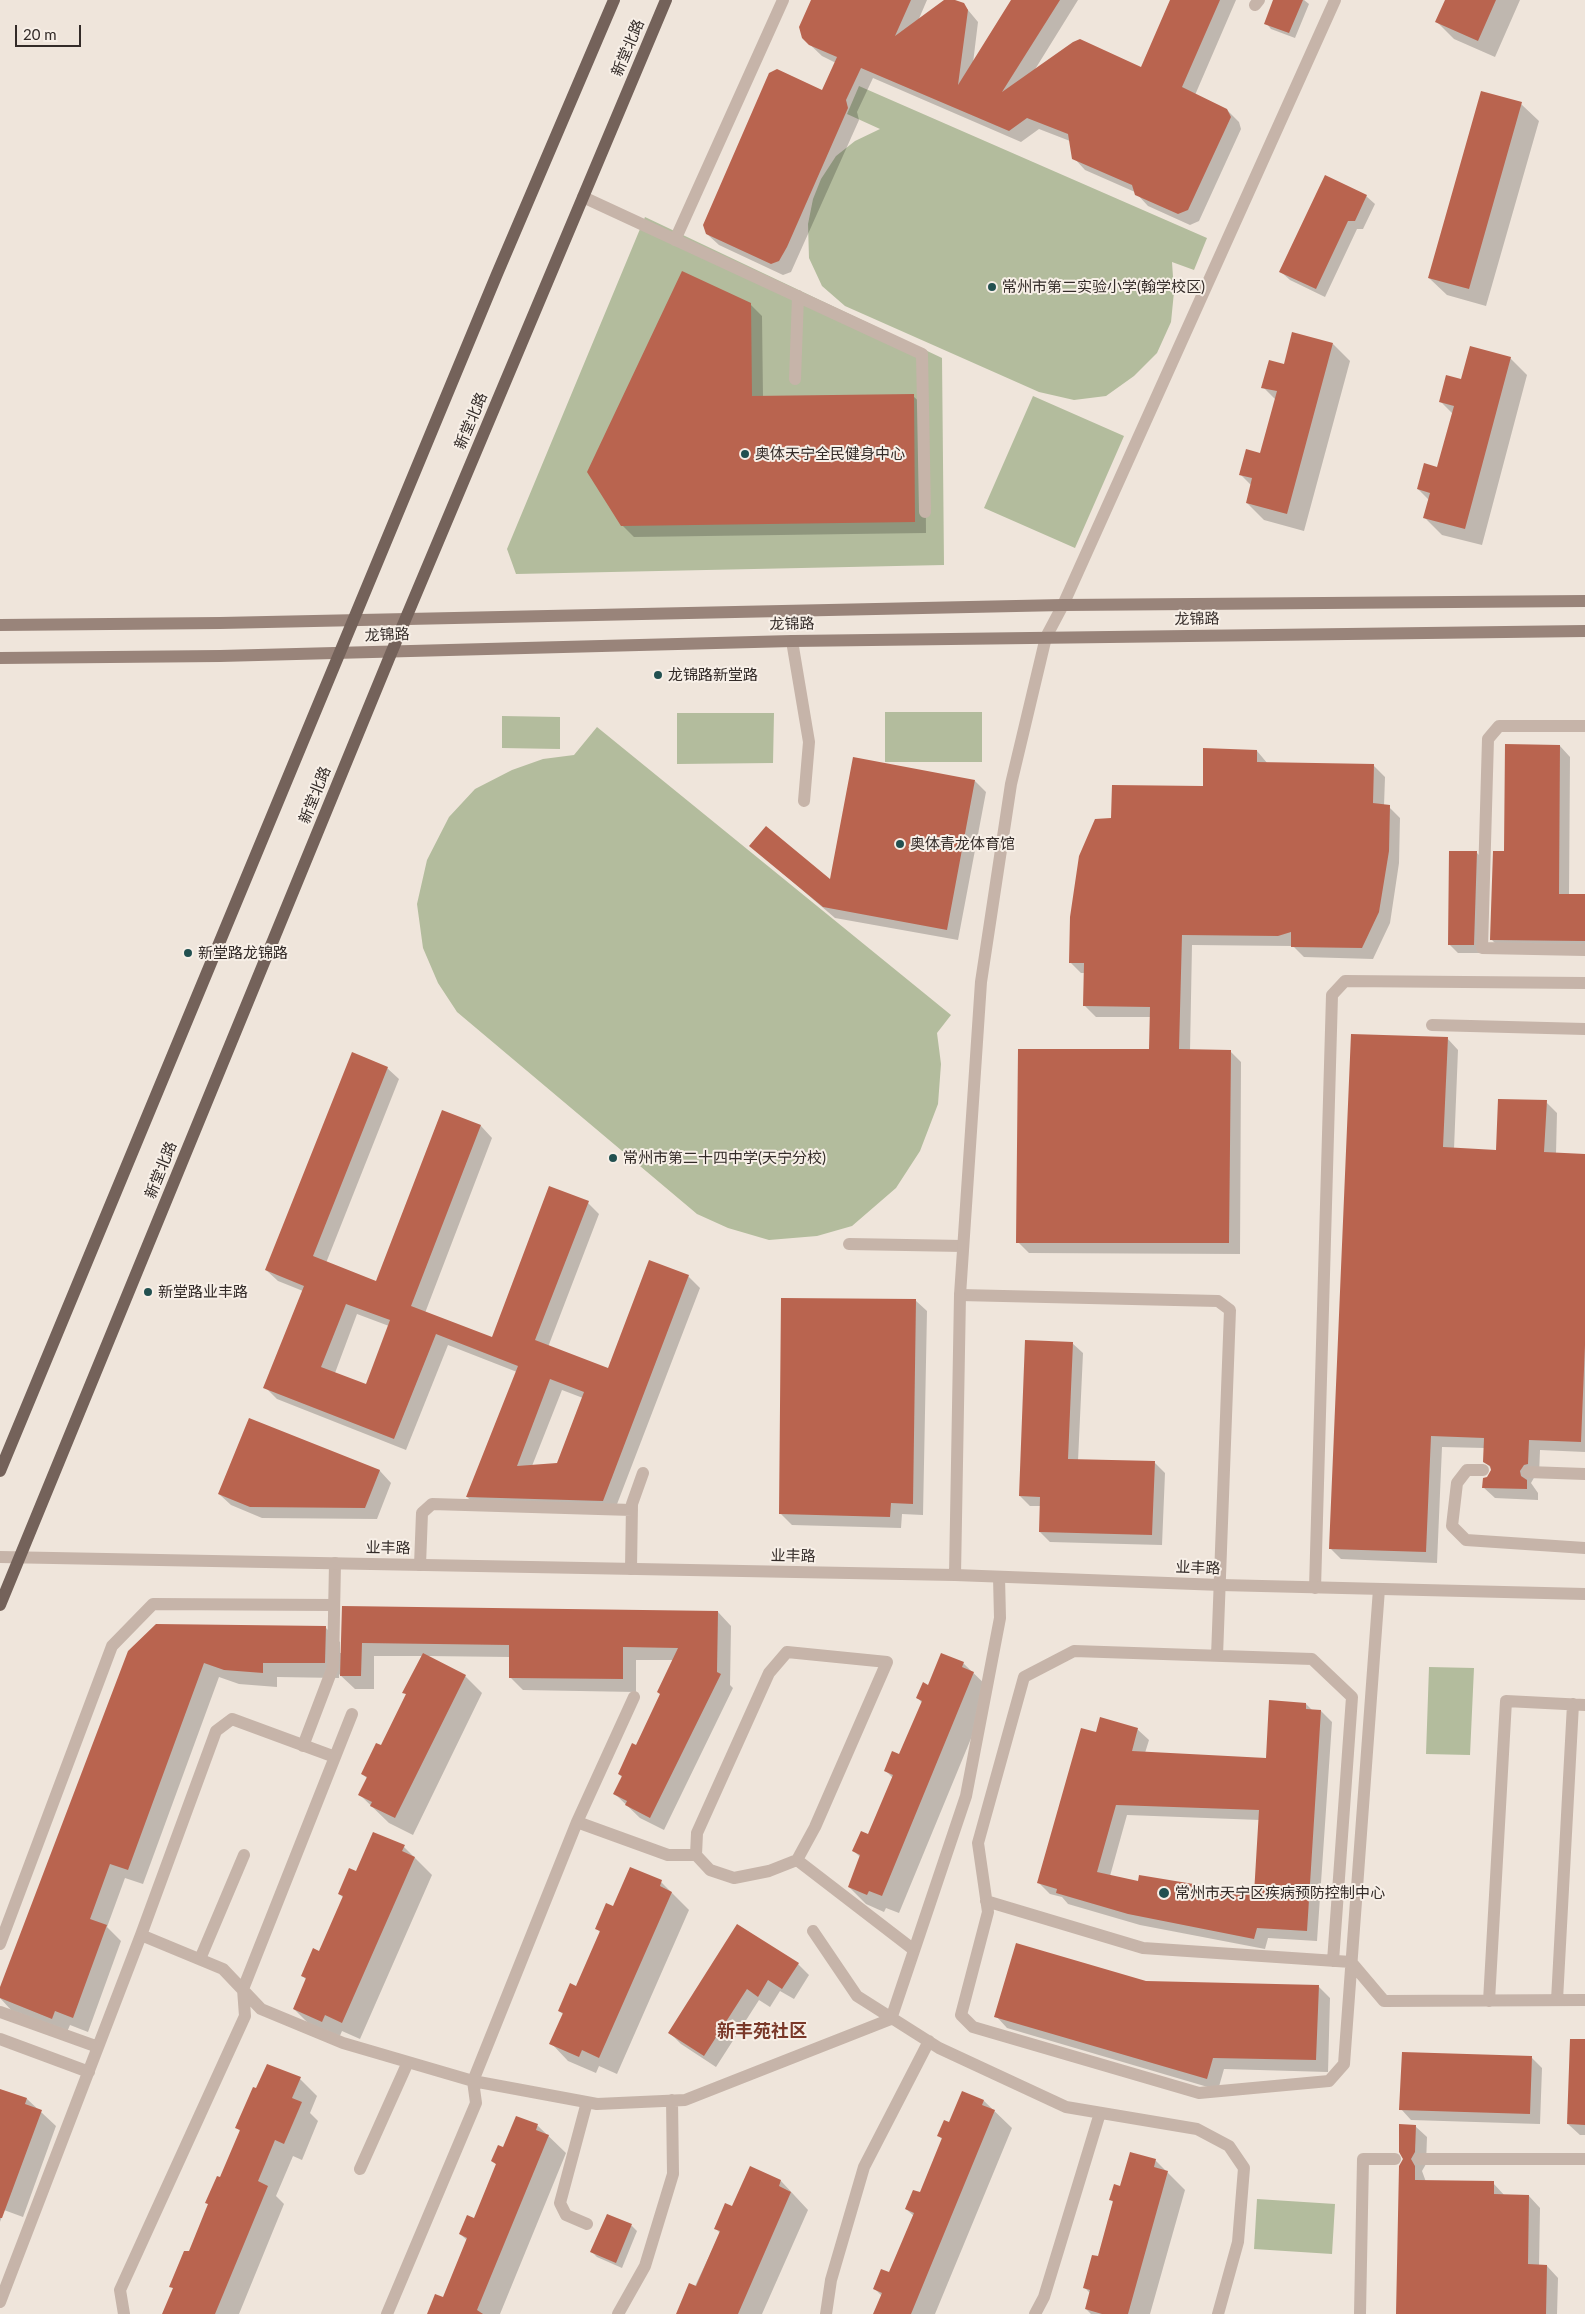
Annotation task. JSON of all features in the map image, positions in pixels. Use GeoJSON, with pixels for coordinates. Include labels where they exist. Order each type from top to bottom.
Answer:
{"type":"FeatureCollection","features":[{"type":"Feature","properties":{"kind":"main road","name":"新堂北路"},"geometry":{"type":"LineString","coordinates":[[0,1471],[354,619],[614,0]]}},
{"type":"Feature","properties":{"kind":"main road","name":"新堂北路"},"geometry":{"type":"LineString","coordinates":[[0,1606],[392,651],[666,0]]}},
{"type":"Feature","properties":{"kind":"main road","name":"龙锦路"},"geometry":{"type":"LineString","coordinates":[[0,625],[1063,605],[1585,601]]}},
{"type":"Feature","properties":{"kind":"main road","name":"龙锦路"},"geometry":{"type":"LineString","coordinates":[[0,658],[340,653],[792,640],[1585,631]]}},
{"type":"Feature","properties":{"kind":"street"},"geometry":{"type":"LineString","coordinates":[[675,240],[783,0]]}},
{"type":"Feature","properties":{"kind":"street"},"geometry":{"type":"LineString","coordinates":[[956,1575],[960,1295],[981,982],[1011,784],[1046,637],[1063,605],[1335,0]]}},
{"type":"Feature","properties":{"kind":"street"},"geometry":{"type":"LineString","coordinates":[[583,197],[922,354],[925,512]]}},
{"type":"Feature","properties":{"kind":"street"},"geometry":{"type":"LineString","coordinates":[[795,379],[798,296]]}},
{"type":"Feature","properties":{"kind":"street"},"geometry":{"type":"LineString","coordinates":[[792,640],[809,742],[804,801]]}},
{"type":"Feature","properties":{"kind":"street"},"geometry":{"type":"LineString","coordinates":[[1585,726],[1499,726],[1488,739],[1482,948],[1585,950]]}},
{"type":"Feature","properties":{"kind":"street"},"geometry":{"type":"LineString","coordinates":[[1315,1588],[1332,996],[1345,981],[1585,983]]}},
{"type":"Feature","properties":{"kind":"street"},"geometry":{"type":"LineString","coordinates":[[1432,1025],[1585,1029]]}},
{"type":"Feature","properties":{"kind":"street"},"geometry":{"type":"LineString","coordinates":[[849,1244],[963,1246]]}},
{"type":"Feature","properties":{"kind":"street"},"geometry":{"type":"LineString","coordinates":[[960,1295],[1218,1301],[1230,1310],[1217,1656]]}},
{"type":"Feature","properties":{"kind":"street"},"geometry":{"type":"LineString","coordinates":[[1483,1470],[1467,1470],[1457,1483],[1452,1526],[1466,1540],[1585,1548]]}},
{"type":"Feature","properties":{"kind":"street"},"geometry":{"type":"LineString","coordinates":[[1528,1472],[1585,1474]]}},
{"type":"Feature","properties":{"kind":"street"},"geometry":{"type":"LineString","coordinates":[[631,1569],[632,1510],[643,1473]]}},
{"type":"Feature","properties":{"kind":"street"},"geometry":{"type":"LineString","coordinates":[[420,1565],[422,1512],[432,1504],[632,1510]]}},
{"type":"Feature","properties":{"kind":"street","name":"业丰路"},"geometry":{"type":"LineString","coordinates":[[0,1557],[956,1575],[1315,1588],[1585,1594]]}},
{"type":"Feature","properties":{"kind":"street"},"geometry":{"type":"LineString","coordinates":[[303,1746],[333,1668],[335,1563]]}},
{"type":"Feature","properties":{"kind":"street"},"geometry":{"type":"LineString","coordinates":[[891,2019],[966,1796],[1000,1618],[999,1577]]}},
{"type":"Feature","properties":{"kind":"street"},"geometry":{"type":"LineString","coordinates":[[1333,1961],[1352,1697],[1312,1659],[1074,1651],[1024,1677],[978,1843],[988,1912],[961,2015],[973,2027],[1199,2093],[1329,2081],[1344,2064],[1379,1589]]}},
{"type":"Feature","properties":{"kind":"street"},"geometry":{"type":"LineString","coordinates":[[0,1944],[4,1918],[112,1646],[153,1604],[334,1605]]}},
{"type":"Feature","properties":{"kind":"street"},"geometry":{"type":"LineString","coordinates":[[577,1822],[668,1855],[696,1855],[710,1870],[734,1878],[769,1871],[797,1860],[815,1826],[887,1662],[787,1652],[769,1672],[705,1815],[698,1833],[696,1855]]}},
{"type":"Feature","properties":{"kind":"street"},"geometry":{"type":"LineString","coordinates":[[387,2314],[476,2103],[473,2081],[577,1822],[634,1697]]}},
{"type":"Feature","properties":{"kind":"street"},"geometry":{"type":"LineString","coordinates":[[1489,2001],[1506,1701],[1579,1705],[1558,2000]]}},
{"type":"Feature","properties":{"kind":"street"},"geometry":{"type":"LineString","coordinates":[[124,2314],[120,2290],[245,2016],[243,1989],[352,1714]]}},
{"type":"Feature","properties":{"kind":"street"},"geometry":{"type":"LineString","coordinates":[[0,2302],[141,1935],[216,1731],[232,1719],[335,1758]]}},
{"type":"Feature","properties":{"kind":"street"},"geometry":{"type":"LineString","coordinates":[[200,1959],[244,1855]]}},
{"type":"Feature","properties":{"kind":"street"},"geometry":{"type":"LineString","coordinates":[[797,1860],[914,1950]]}},
{"type":"Feature","properties":{"kind":"street"},"geometry":{"type":"LineString","coordinates":[[986,1901],[1143,1948],[1351,1962],[1384,2001],[1585,2000]]}},
{"type":"Feature","properties":{"kind":"street"},"geometry":{"type":"LineString","coordinates":[[813,1931],[857,1996],[929,2041],[1066,2107],[1197,2129],[1229,2146],[1244,2168],[1238,2242],[1218,2314]]}},
{"type":"Feature","properties":{"kind":"street"},"geometry":{"type":"LineString","coordinates":[[141,1935],[223,1969],[261,2009],[342,2043],[473,2081],[596,2104],[684,2100],[891,2019]]}},
{"type":"Feature","properties":{"kind":"street"},"geometry":{"type":"LineString","coordinates":[[0,2012],[98,2047]]}},
{"type":"Feature","properties":{"kind":"street"},"geometry":{"type":"LineString","coordinates":[[0,2039],[89,2072]]}},
{"type":"Feature","properties":{"kind":"street"},"geometry":{"type":"LineString","coordinates":[[826,2314],[831,2280],[864,2167],[929,2041]]}},
{"type":"Feature","properties":{"kind":"street"},"geometry":{"type":"LineString","coordinates":[[360,2169],[408,2062]]}},
{"type":"Feature","properties":{"kind":"street"},"geometry":{"type":"LineString","coordinates":[[618,2314],[645,2266],[672,2174],[672,2100]]}},
{"type":"Feature","properties":{"kind":"street"},"geometry":{"type":"LineString","coordinates":[[586,2224],[566,2215],[560,2203],[587,2102]]}},
{"type":"Feature","properties":{"kind":"street"},"geometry":{"type":"LineString","coordinates":[[1035,2314],[1044,2297],[1100,2113]]}},
{"type":"Feature","properties":{"kind":"street"},"geometry":{"type":"LineString","coordinates":[[1360,2314],[1363,2159],[1395,2159]]}},
{"type":"Feature","properties":{"kind":"street"},"geometry":{"type":"LineString","coordinates":[[1418,2159],[1585,2159]]}},
{"type":"Feature","properties":{"kind":"green space"},"geometry":{"type":"Polygon","coordinates":[[[859,86],[1207,238],[1194,270],[1172,262],[1174,292],[1171,322],[1157,353],[1134,376],[1106,396],[1074,400],[1039,392],[845,306],[822,286],[809,258],[808,224],[813,199],[821,179],[836,156],[855,141],[880,129],[847,114],[859,86]]]}},
{"type":"Feature","properties":{"kind":"green space","name":"奥体天宁全民健身中心"},"geometry":{"type":"Polygon","coordinates":[[[645,217],[942,358],[944,565],[516,574],[507,549],[645,217]]]}},
{"type":"Feature","properties":{"kind":"green space"},"geometry":{"type":"Polygon","coordinates":[[[1033,396],[1124,436],[1075,548],[984,508],[1033,396]]]}},
{"type":"Feature","properties":{"kind":"green space"},"geometry":{"type":"Polygon","coordinates":[[[885,712],[982,712],[982,762],[885,762],[885,712]]]}},
{"type":"Feature","properties":{"kind":"green space"},"geometry":{"type":"Polygon","coordinates":[[[677,713],[774,713],[773,763],[677,764],[677,713]]]}},
{"type":"Feature","properties":{"kind":"green space"},"geometry":{"type":"Polygon","coordinates":[[[502,716],[560,717],[560,749],[502,748],[502,716]]]}},
{"type":"Feature","properties":{"kind":"green space"},"geometry":{"type":"Polygon","coordinates":[[[597,727],[951,1015],[937,1033],[941,1064],[938,1104],[920,1151],[896,1188],[852,1226],[817,1236],[769,1240],[728,1228],[697,1214],[457,1012],[438,983],[423,948],[417,904],[427,860],[449,817],[475,789],[512,770],[543,759],[574,755],[597,727]]]}},
{"type":"Feature","properties":{"kind":"green space"},"geometry":{"type":"Polygon","coordinates":[[[1429,1667],[1474,1668],[1470,1755],[1426,1754],[1429,1667]]]}},
{"type":"Feature","properties":{"kind":"green space"},"geometry":{"type":"Polygon","coordinates":[[[1257,2199],[1335,2204],[1332,2254],[1254,2249],[1257,2199]]]}},
{"type":"Feature","properties":{"kind":"building"},"geometry":{"type":"Polygon","coordinates":[[[811,0],[911,0],[895,36],[944,0],[955,0],[964,3],[968,10],[958,85],[1011,0],[1060,0],[1002,92],[1080,39],[1141,67],[1170,0],[1220,0],[1182,87],[1227,109],[1231,117],[1188,210],[1178,214],[1135,195],[1132,185],[1072,159],[1068,134],[1027,118],[1009,131],[861,68],[846,100],[848,108],[787,247],[779,261],[771,264],[706,234],[703,225],[769,73],[777,69],[822,90],[837,57],[809,45],[802,38],[799,27],[811,0]]]}},
{"type":"Feature","properties":{"kind":"building"},"geometry":{"type":"Polygon","coordinates":[[[1273,0],[1303,0],[1289,33],[1264,24],[1273,0]]]}},
{"type":"Feature","properties":{"kind":"building"},"geometry":{"type":"Polygon","coordinates":[[[1445,0],[1496,0],[1478,41],[1435,22],[1445,0]]]}},
{"type":"Feature","properties":{"kind":"building"},"geometry":{"type":"Polygon","coordinates":[[[1481,91],[1522,102],[1469,289],[1428,278],[1481,91]]]}},
{"type":"Feature","properties":{"kind":"building"},"geometry":{"type":"Polygon","coordinates":[[[1325,175],[1367,195],[1355,221],[1348,221],[1316,289],[1279,272],[1325,175]]]}},
{"type":"Feature","properties":{"kind":"building"},"geometry":{"type":"Polygon","coordinates":[[[682,271],[751,303],[752,396],[914,394],[915,522],[621,526],[587,472],[682,271]]]}},
{"type":"Feature","properties":{"kind":"building"},"geometry":{"type":"Polygon","coordinates":[[[1292,332],[1333,343],[1287,514],[1246,503],[1252,478],[1239,475],[1246,449],[1260,453],[1277,391],[1261,388],[1269,360],[1284,364],[1292,332]]]}},
{"type":"Feature","properties":{"kind":"building"},"geometry":{"type":"Polygon","coordinates":[[[1470,346],[1511,357],[1465,529],[1423,518],[1430,493],[1417,489],[1424,463],[1437,467],[1454,406],[1439,402],[1446,375],[1461,379],[1470,346]]]}},
{"type":"Feature","properties":{"kind":"building"},"geometry":{"type":"Polygon","coordinates":[[[1505,744],[1560,745],[1559,894],[1585,894],[1585,941],[1490,940],[1493,851],[1504,851],[1505,744]]]}},
{"type":"Feature","properties":{"kind":"building"},"geometry":{"type":"Polygon","coordinates":[[[1203,748],[1257,750],[1257,762],[1374,764],[1373,803],[1390,805],[1389,851],[1379,912],[1362,948],[1291,947],[1291,932],[1278,936],[1182,935],[1179,1049],[1231,1050],[1229,1243],[1016,1243],[1018,1049],[1149,1049],[1150,1007],[1083,1006],[1084,963],[1069,963],[1070,917],[1079,856],[1095,819],[1111,818],[1112,785],[1203,786],[1203,748]]]}},
{"type":"Feature","properties":{"kind":"building","name":"奥体青龙体育馆"},"geometry":{"type":"Polygon","coordinates":[[[853,757],[975,780],[947,930],[823,907],[749,846],[766,826],[830,879],[853,757]]]}},
{"type":"Feature","properties":{"kind":"building"},"geometry":{"type":"Polygon","coordinates":[[[1449,851],[1477,851],[1474,945],[1448,945],[1449,851]]]}},
{"type":"Feature","properties":{"kind":"building"},"geometry":{"type":"Polygon","coordinates":[[[1351,1034],[1448,1037],[1443,1147],[1496,1150],[1498,1099],[1547,1100],[1544,1152],[1585,1154],[1585,1345],[1581,1442],[1529,1440],[1528,1464],[1524,1465],[1520,1471],[1521,1476],[1527,1480],[1527,1489],[1482,1488],[1483,1478],[1487,1477],[1491,1470],[1490,1466],[1483,1462],[1484,1438],[1431,1436],[1426,1552],[1329,1549],[1351,1034]]]}},
{"type":"Feature","properties":{"kind":"building"},"geometry":{"type":"Polygon","coordinates":[[[352,1052],[388,1067],[313,1256],[376,1281],[442,1110],[481,1125],[411,1306],[492,1337],[549,1186],[589,1201],[535,1340],[608,1368],[649,1260],[689,1275],[603,1501],[466,1497],[518,1366],[436,1334],[394,1439],[263,1388],[304,1286],[265,1270],[352,1052]],[[346,1304],[321,1367],[366,1384],[390,1320],[346,1304]],[[550,1379],[517,1466],[557,1463],[584,1392],[550,1379]]]}},
{"type":"Feature","properties":{"kind":"building"},"geometry":{"type":"Polygon","coordinates":[[[781,1298],[916,1299],[913,1504],[891,1503],[890,1517],[779,1514],[781,1298]]]}},
{"type":"Feature","properties":{"kind":"building"},"geometry":{"type":"Polygon","coordinates":[[[1025,1340],[1073,1342],[1068,1459],[1155,1461],[1152,1535],[1039,1532],[1040,1497],[1019,1496],[1025,1340]]]}},
{"type":"Feature","properties":{"kind":"building"},"geometry":{"type":"Polygon","coordinates":[[[249,1418],[380,1470],[365,1508],[250,1507],[218,1494],[249,1418]]]}},
{"type":"Feature","properties":{"kind":"building"},"geometry":{"type":"Polygon","coordinates":[[[342,1606],[718,1611],[717,1672],[721,1674],[650,1818],[625,1805],[627,1801],[613,1794],[622,1776],[618,1774],[632,1743],[636,1745],[660,1694],[657,1692],[678,1648],[623,1647],[623,1679],[509,1678],[509,1645],[362,1643],[361,1676],[340,1676],[342,1606]]]}},
{"type":"Feature","properties":{"kind":"building"},"geometry":{"type":"Polygon","coordinates":[[[156,1624],[326,1626],[325,1663],[263,1663],[263,1673],[224,1670],[204,1663],[128,1870],[110,1864],[90,1919],[107,1925],[73,2018],[55,2011],[52,2019],[0,1998],[0,1987],[128,1651],[156,1624]]]}},
{"type":"Feature","properties":{"kind":"building"},"geometry":{"type":"Polygon","coordinates":[[[423,1653],[466,1675],[395,1818],[370,1806],[372,1802],[358,1795],[367,1777],[361,1774],[376,1743],[381,1745],[406,1694],[402,1693],[423,1653]]]}},
{"type":"Feature","properties":{"kind":"building"},"geometry":{"type":"Polygon","coordinates":[[[941,1653],[964,1662],[962,1667],[974,1672],[882,1896],[869,1891],[867,1895],[848,1887],[860,1855],[852,1851],[861,1831],[868,1834],[893,1775],[884,1771],[892,1751],[899,1754],[922,1701],[916,1698],[923,1682],[928,1685],[941,1653]]]}},
{"type":"Feature","properties":{"kind":"building"},"geometry":{"type":"Polygon","coordinates":[[[1269,1700],[1306,1703],[1306,1709],[1321,1710],[1307,1931],[1257,1928],[1254,1939],[1128,1914],[1056,1893],[1057,1889],[1037,1883],[1081,1728],[1096,1732],[1100,1717],[1138,1728],[1132,1751],[1266,1758],[1269,1700]],[[1116,1805],[1097,1872],[1138,1881],[1139,1875],[1254,1894],[1259,1810],[1116,1805]]]}},
{"type":"Feature","properties":{"kind":"building"},"geometry":{"type":"Polygon","coordinates":[[[373,1832],[405,1845],[402,1851],[415,1857],[342,2023],[325,2015],[322,2022],[293,2009],[306,1978],[301,1976],[313,1948],[319,1951],[343,1896],[338,1894],[349,1868],[356,1871],[373,1832]]]}},
{"type":"Feature","properties":{"kind":"building"},"geometry":{"type":"Polygon","coordinates":[[[630,1867],[662,1880],[660,1886],[672,1892],[599,2058],[582,2050],[579,2057],[549,2044],[563,2013],[558,2011],[570,1983],[576,1986],[600,1931],[595,1929],[606,1903],[613,1906],[630,1867]]]}},
{"type":"Feature","properties":{"kind":"building"},"geometry":{"type":"Polygon","coordinates":[[[737,1924],[799,1963],[782,1989],[768,1980],[758,1997],[747,1989],[704,2056],[668,2033],[737,1924]]]}},
{"type":"Feature","properties":{"kind":"building"},"geometry":{"type":"Polygon","coordinates":[[[1016,1943],[1146,1981],[1319,1985],[1316,2060],[1213,2058],[1207,2079],[994,2017],[1016,1943]]]}},
{"type":"Feature","properties":{"kind":"building"},"geometry":{"type":"Polygon","coordinates":[[[1570,2039],[1585,2039],[1585,2125],[1567,2124],[1570,2039]]]}},
{"type":"Feature","properties":{"kind":"building"},"geometry":{"type":"Polygon","coordinates":[[[1402,2052],[1532,2056],[1530,2114],[1399,2110],[1402,2052]]]}},
{"type":"Feature","properties":{"kind":"building"},"geometry":{"type":"Polygon","coordinates":[[[267,2064],[301,2077],[292,2098],[302,2102],[284,2144],[275,2140],[258,2181],[268,2186],[215,2314],[162,2314],[173,2288],[169,2287],[184,2251],[189,2251],[208,2204],[205,2203],[217,2176],[220,2177],[240,2130],[235,2128],[253,2087],[256,2088],[267,2064]]]}},
{"type":"Feature","properties":{"kind":"building"},"geometry":{"type":"Polygon","coordinates":[[[0,2089],[27,2098],[25,2104],[42,2110],[2,2218],[0,2218],[0,2089]]]}},
{"type":"Feature","properties":{"kind":"building"},"geometry":{"type":"Polygon","coordinates":[[[962,2091],[984,2100],[982,2105],[995,2110],[911,2314],[873,2314],[882,2293],[873,2289],[881,2269],[889,2272],[914,2213],[905,2209],[913,2190],[920,2192],[942,2138],[937,2136],[944,2120],[949,2122],[962,2091]]]}},
{"type":"Feature","properties":{"kind":"building"},"geometry":{"type":"Polygon","coordinates":[[[516,2116],[538,2124],[536,2130],[549,2135],[477,2310],[483,2314],[427,2314],[435,2294],[443,2297],[467,2238],[459,2234],[467,2215],[474,2218],[496,2164],[491,2161],[498,2145],[503,2147],[516,2116]]]}},
{"type":"Feature","properties":{"kind":"building"},"geometry":{"type":"Polygon","coordinates":[[[1399,2124],[1416,2125],[1415,2152],[1411,2159],[1415,2166],[1415,2180],[1494,2181],[1494,2194],[1529,2195],[1528,2264],[1547,2265],[1546,2314],[1396,2314],[1399,2166],[1403,2159],[1399,2152],[1399,2124]]]}},
{"type":"Feature","properties":{"kind":"building"},"geometry":{"type":"Polygon","coordinates":[[[1130,2152],[1156,2159],[1154,2167],[1168,2171],[1128,2314],[1102,2314],[1085,2309],[1090,2290],[1083,2288],[1092,2255],[1098,2256],[1113,2201],[1109,2200],[1114,2184],[1120,2186],[1130,2152]]]}},
{"type":"Feature","properties":{"kind":"building"},"geometry":{"type":"Polygon","coordinates":[[[750,2166],[781,2180],[779,2186],[791,2192],[738,2314],[676,2314],[689,2283],[696,2286],[720,2231],[714,2229],[725,2203],[732,2206],[750,2166]]]}},
{"type":"Feature","properties":{"kind":"building"},"geometry":{"type":"Polygon","coordinates":[[[607,2214],[632,2224],[616,2263],[590,2252],[607,2214]]]}},
{"type":"Feature","properties":{"kind":"place","name":"常州市第二实验小学(翰学校区)"},"geometry":{"type":"Point","coordinates":[992,287]}},
{"type":"Feature","properties":{"kind":"place","name":"奥体天宁全民健身中心"},"geometry":{"type":"Point","coordinates":[745,454]}},
{"type":"Feature","properties":{"kind":"place","name":"龙锦路新堂路"},"geometry":{"type":"Point","coordinates":[658,675]}},
{"type":"Feature","properties":{"kind":"place","name":"奥体青龙体育馆"},"geometry":{"type":"Point","coordinates":[900,844]}},
{"type":"Feature","properties":{"kind":"place","name":"新堂路龙锦路"},"geometry":{"type":"Point","coordinates":[188,953]}},
{"type":"Feature","properties":{"kind":"place","name":"常州市第二十四中学(天宁分校)"},"geometry":{"type":"Point","coordinates":[613,1158]}},
{"type":"Feature","properties":{"kind":"place","name":"新堂路业丰路"},"geometry":{"type":"Point","coordinates":[148,1292]}},
{"type":"Feature","properties":{"kind":"place","name":"常州市天宁区疾病预防控制中心"},"geometry":{"type":"Point","coordinates":[1164,1893]}},
{"type":"Feature","properties":{"kind":"district","name":"新丰苑社区"},"geometry":{"type":"Point","coordinates":[762,2031]}}]}
